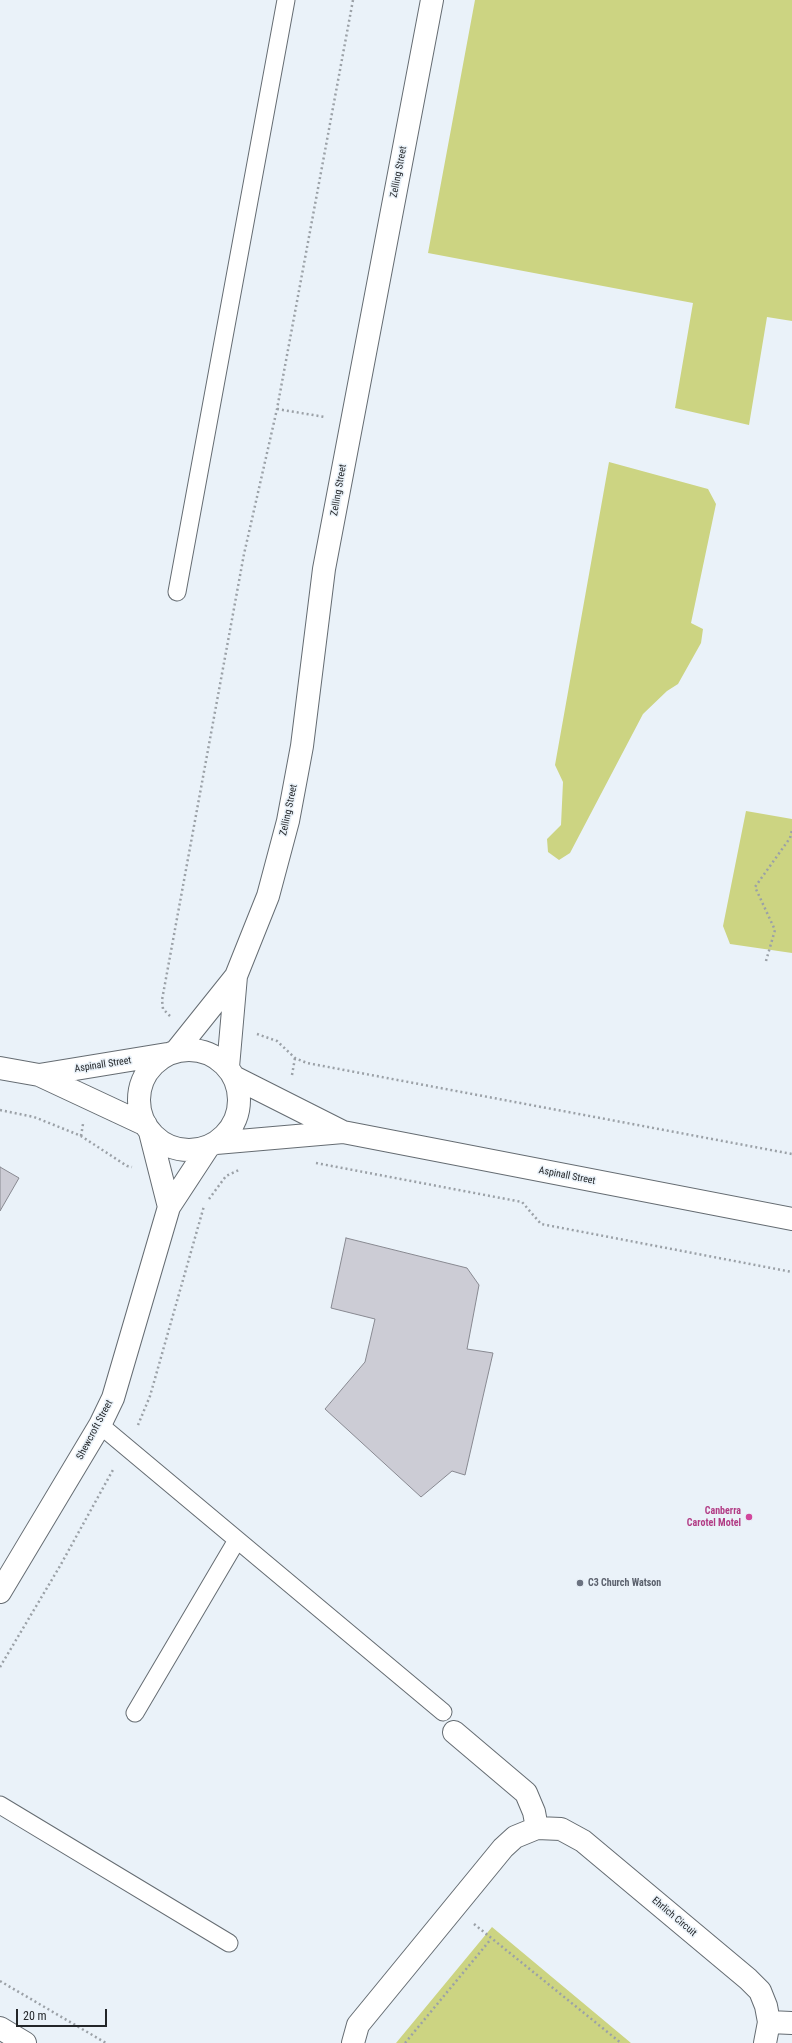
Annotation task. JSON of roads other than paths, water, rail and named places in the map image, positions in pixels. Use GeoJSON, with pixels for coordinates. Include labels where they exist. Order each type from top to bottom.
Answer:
{"type":"FeatureCollection","features":[{"type":"Feature","properties":{"kind":"street","name":"Zelling Street"},"geometry":{"type":"LineString","coordinates":[[172,1053],[236,976],[268,896],[288,821],[304,730],[324,569],[432,0]]}},
{"type":"Feature","properties":{"kind":"street","name":"Zelling Street"},"geometry":{"type":"LineString","coordinates":[[231,1072],[236,976]]}},
{"type":"Feature","properties":{"kind":"street"},"geometry":{"type":"LineString","coordinates":[[148,1128],[162,1142],[175,1148],[190,1150],[212,1144],[225,1135],[236,1116],[239,1105],[238,1088],[231,1072],[219,1059],[204,1052],[188,1049],[172,1053],[155,1062],[144,1076],[139,1092],[139,1109],[148,1128],[169,1207]]}},
{"type":"Feature","properties":{"kind":"street","name":"Aspinall Street"},"geometry":{"type":"LineString","coordinates":[[39,1075],[172,1053]]}},
{"type":"Feature","properties":{"kind":"street","name":"Aspinall Street"},"geometry":{"type":"LineString","coordinates":[[0,1068],[39,1075],[148,1128]]}},
{"type":"Feature","properties":{"kind":"street","name":"Aspinall Street"},"geometry":{"type":"LineString","coordinates":[[231,1072],[343,1132]]}},
{"type":"Feature","properties":{"kind":"street","name":"Aspinall Street"},"geometry":{"type":"LineString","coordinates":[[212,1144],[343,1132],[792,1219]]}},
{"type":"Feature","properties":{"kind":"street","name":"Shewcroft Street"},"geometry":{"type":"LineString","coordinates":[[0,1592],[100,1425],[112,1398],[169,1207],[212,1144]]}},
{"type":"Feature","properties":{"kind":"street"},"geometry":{"type":"LineString","coordinates":[[454,1732],[526,1793],[534,1812],[536,1828]]}},
{"type":"Feature","properties":{"kind":"street","name":"Ehrlich Circuit"},"geometry":{"type":"LineString","coordinates":[[352,2043],[358,2024],[503,1848],[515,1837],[536,1828],[561,1829],[583,1840],[748,1979],[760,1991],[766,2006],[767,2033]]}},
{"type":"Feature","properties":{"kind":"street"},"geometry":{"type":"LineString","coordinates":[[767,2033],[792,2022]]}},
{"type":"Feature","properties":{"kind":"street"},"geometry":{"type":"LineString","coordinates":[[0,2028],[25,2043]]}},
{"type":"Feature","properties":{"kind":"lane"},"geometry":{"type":"LineString","coordinates":[[177,592],[286,0]]}},
{"type":"Feature","properties":{"kind":"lane"},"geometry":{"type":"LineString","coordinates":[[100,1425],[443,1712]]}},
{"type":"Feature","properties":{"kind":"lane"},"geometry":{"type":"LineString","coordinates":[[135,1713],[237,1540]]}},
{"type":"Feature","properties":{"kind":"lane"},"geometry":{"type":"LineString","coordinates":[[0,1806],[229,1943]]}},
{"type":"Feature","properties":{"kind":"place","name":"Canberra Carotel Motel"},"geometry":{"type":"Point","coordinates":[749,1517]}},
{"type":"Feature","properties":{"kind":"place","name":"C3 Church Watson"},"geometry":{"type":"Point","coordinates":[580,1583]}}]}
